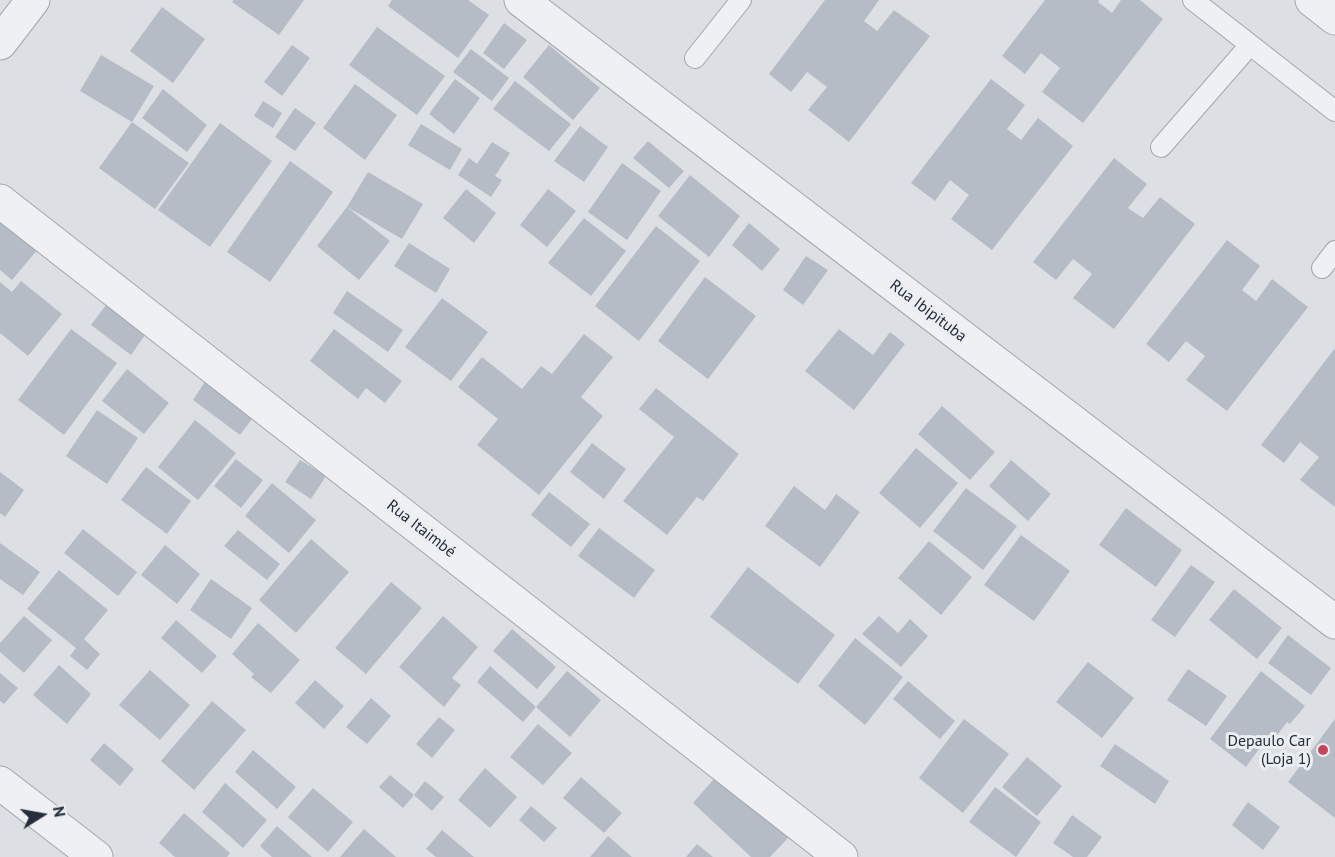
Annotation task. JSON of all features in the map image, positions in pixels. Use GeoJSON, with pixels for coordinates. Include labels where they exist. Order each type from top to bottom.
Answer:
{"type":"FeatureCollection","features":[{"type":"Feature","properties":{"kind":"street"},"geometry":{"type":"LineString","coordinates":[[0,44],[33,0]]}},
{"type":"Feature","properties":{"kind":"street","name":"Rua Ibipituba"},"geometry":{"type":"LineString","coordinates":[[521,0],[1335,622]]}},
{"type":"Feature","properties":{"kind":"street"},"geometry":{"type":"LineString","coordinates":[[1312,0],[1335,18]]}},
{"type":"Feature","properties":{"kind":"street","name":"Rua Itaimbé"},"geometry":{"type":"LineString","coordinates":[[0,201],[841,857]]}},
{"type":"Feature","properties":{"kind":"street"},"geometry":{"type":"LineString","coordinates":[[0,783],[96,857]]}},
{"type":"Feature","properties":{"kind":"lane"},"geometry":{"type":"LineString","coordinates":[[695,58],[741,0]]}},
{"type":"Feature","properties":{"kind":"lane"},"geometry":{"type":"LineString","coordinates":[[1193,0],[1335,111]]}},
{"type":"Feature","properties":{"kind":"lane"},"geometry":{"type":"LineString","coordinates":[[1161,147],[1250,45]]}},
{"type":"Feature","properties":{"kind":"lane"},"geometry":{"type":"LineString","coordinates":[[1322,268],[1335,251]]}},
{"type":"Feature","properties":{"kind":"building"},"geometry":{"type":"Polygon","coordinates":[[[234,0],[304,0],[279,35],[232,2],[234,0]]]}},
{"type":"Feature","properties":{"kind":"building"},"geometry":{"type":"Polygon","coordinates":[[[392,0],[468,0],[489,15],[458,58],[388,6],[392,0]]]}},
{"type":"Feature","properties":{"kind":"building"},"geometry":{"type":"Polygon","coordinates":[[[825,0],[879,0],[864,21],[877,31],[894,10],[930,36],[849,142],[808,110],[827,87],[807,72],[791,92],[769,74],[825,0]]]}},
{"type":"Feature","properties":{"kind":"building"},"geometry":{"type":"Polygon","coordinates":[[[1045,0],[1099,0],[1098,2],[1112,13],[1121,0],[1140,0],[1163,19],[1083,123],[1042,92],[1060,68],[1041,53],[1025,74],[1002,56],[1045,0]]]}},
{"type":"Feature","properties":{"kind":"building"},"geometry":{"type":"Polygon","coordinates":[[[162,7],[205,39],[173,83],[130,51],[162,7]]]}},
{"type":"Feature","properties":{"kind":"building"},"geometry":{"type":"Polygon","coordinates":[[[504,23],[527,40],[504,69],[483,53],[504,23]]]}},
{"type":"Feature","properties":{"kind":"building"},"geometry":{"type":"Polygon","coordinates":[[[377,27],[445,76],[417,115],[349,65],[377,27]]]}},
{"type":"Feature","properties":{"kind":"building"},"geometry":{"type":"Polygon","coordinates":[[[292,45],[310,58],[282,96],[264,82],[292,45]]]}},
{"type":"Feature","properties":{"kind":"building"},"geometry":{"type":"Polygon","coordinates":[[[549,45],[600,88],[573,120],[523,77],[549,45]]]}},
{"type":"Feature","properties":{"kind":"building"},"geometry":{"type":"Polygon","coordinates":[[[471,49],[509,78],[492,101],[453,72],[471,49]]]}},
{"type":"Feature","properties":{"kind":"building"},"geometry":{"type":"Polygon","coordinates":[[[101,55],[154,86],[132,122],[80,91],[101,55]]]}},
{"type":"Feature","properties":{"kind":"building"},"geometry":{"type":"Polygon","coordinates":[[[455,79],[480,98],[454,134],[429,114],[455,79]]]}},
{"type":"Feature","properties":{"kind":"building"},"geometry":{"type":"Polygon","coordinates":[[[991,79],[1025,105],[1007,129],[1021,140],[1038,118],[1073,146],[992,250],[951,219],[969,195],[950,180],[935,201],[911,183],[991,79]]]}},
{"type":"Feature","properties":{"kind":"building"},"geometry":{"type":"Polygon","coordinates":[[[515,81],[571,124],[549,151],[493,109],[515,81]]]}},
{"type":"Feature","properties":{"kind":"building"},"geometry":{"type":"Polygon","coordinates":[[[355,84],[397,115],[365,160],[323,128],[355,84]]]}},
{"type":"Feature","properties":{"kind":"building"},"geometry":{"type":"Polygon","coordinates":[[[163,89],[207,125],[187,152],[142,118],[163,89]]]}},
{"type":"Feature","properties":{"kind":"building"},"geometry":{"type":"Polygon","coordinates":[[[263,101],[282,113],[273,128],[254,116],[263,101]]]}},
{"type":"Feature","properties":{"kind":"building"},"geometry":{"type":"Polygon","coordinates":[[[295,108],[316,123],[295,151],[275,137],[295,108]]]}},
{"type":"Feature","properties":{"kind":"building"},"geometry":{"type":"Polygon","coordinates":[[[132,122],[189,163],[155,209],[99,168],[132,122]]]}},
{"type":"Feature","properties":{"kind":"building"},"geometry":{"type":"Polygon","coordinates":[[[220,123],[272,161],[210,247],[158,210],[220,123]]]}},
{"type":"Feature","properties":{"kind":"building"},"geometry":{"type":"Polygon","coordinates":[[[421,124],[462,149],[450,170],[408,145],[421,124]]]}},
{"type":"Feature","properties":{"kind":"building"},"geometry":{"type":"Polygon","coordinates":[[[580,126],[608,147],[584,182],[554,161],[580,126]]]}},
{"type":"Feature","properties":{"kind":"building"},"geometry":{"type":"Polygon","coordinates":[[[648,141],[684,171],[669,188],[633,158],[648,141]]]}},
{"type":"Feature","properties":{"kind":"building"},"geometry":{"type":"Polygon","coordinates":[[[492,142],[510,153],[495,176],[502,180],[491,197],[458,175],[469,158],[477,164],[492,142]]]}},
{"type":"Feature","properties":{"kind":"building"},"geometry":{"type":"Polygon","coordinates":[[[1114,158],[1147,184],[1128,208],[1143,218],[1160,197],[1195,224],[1114,329],[1073,298],[1092,274],[1073,259],[1056,280],[1033,262],[1114,158]]]}},
{"type":"Feature","properties":{"kind":"building"},"geometry":{"type":"Polygon","coordinates":[[[290,161],[333,192],[270,282],[227,252],[290,161]]]}},
{"type":"Feature","properties":{"kind":"building"},"geometry":{"type":"Polygon","coordinates":[[[622,163],[661,191],[627,240],[588,212],[622,163]]]}},
{"type":"Feature","properties":{"kind":"building"},"geometry":{"type":"Polygon","coordinates":[[[368,172],[423,204],[402,239],[347,207],[368,172]]]}},
{"type":"Feature","properties":{"kind":"building"},"geometry":{"type":"Polygon","coordinates":[[[690,175],[740,216],[709,257],[658,216],[690,175]]]}},
{"type":"Feature","properties":{"kind":"building"},"geometry":{"type":"Polygon","coordinates":[[[466,189],[496,213],[474,243],[443,218],[466,189]]]}},
{"type":"Feature","properties":{"kind":"building"},"geometry":{"type":"Polygon","coordinates":[[[548,189],[576,211],[547,247],[520,225],[548,189]]]}},
{"type":"Feature","properties":{"kind":"building"},"geometry":{"type":"Polygon","coordinates":[[[347,207],[390,241],[359,280],[317,246],[347,207]]]}},
{"type":"Feature","properties":{"kind":"building"},"geometry":{"type":"Polygon","coordinates":[[[0,218],[38,249],[12,280],[0,270],[0,218]]]}},
{"type":"Feature","properties":{"kind":"building"},"geometry":{"type":"Polygon","coordinates":[[[584,218],[626,251],[591,296],[548,263],[584,218]]]}},
{"type":"Feature","properties":{"kind":"building"},"geometry":{"type":"Polygon","coordinates":[[[749,223],[780,249],[762,271],[732,245],[749,223]]]}},
{"type":"Feature","properties":{"kind":"building"},"geometry":{"type":"Polygon","coordinates":[[[656,226],[700,261],[639,341],[595,306],[656,226]]]}},
{"type":"Feature","properties":{"kind":"building"},"geometry":{"type":"Polygon","coordinates":[[[1227,240],[1260,266],[1242,290],[1256,301],[1272,279],[1308,307],[1227,411],[1186,380],[1205,356],[1186,341],[1169,362],[1146,344],[1227,240]]]}},
{"type":"Feature","properties":{"kind":"building"},"geometry":{"type":"Polygon","coordinates":[[[409,243],[450,269],[436,293],[394,266],[409,243]]]}},
{"type":"Feature","properties":{"kind":"building"},"geometry":{"type":"Polygon","coordinates":[[[806,256],[828,270],[803,305],[783,290],[806,256]]]}},
{"type":"Feature","properties":{"kind":"building"},"geometry":{"type":"Polygon","coordinates":[[[705,277],[756,316],[708,379],[658,341],[705,277]]]}},
{"type":"Feature","properties":{"kind":"building"},"geometry":{"type":"Polygon","coordinates":[[[21,281],[62,314],[28,356],[0,333],[0,282],[12,292],[21,281]]]}},
{"type":"Feature","properties":{"kind":"building"},"geometry":{"type":"Polygon","coordinates":[[[347,291],[403,330],[388,352],[333,313],[347,291]]]}},
{"type":"Feature","properties":{"kind":"building"},"geometry":{"type":"Polygon","coordinates":[[[442,298],[488,332],[451,381],[405,347],[442,298]]]}},
{"type":"Feature","properties":{"kind":"building"},"geometry":{"type":"Polygon","coordinates":[[[106,305],[145,335],[131,355],[91,325],[106,305]]]}},
{"type":"Feature","properties":{"kind":"building"},"geometry":{"type":"Polygon","coordinates":[[[71,329],[117,363],[64,435],[18,400],[71,329]]]}},
{"type":"Feature","properties":{"kind":"building"},"geometry":{"type":"Polygon","coordinates":[[[334,329],[402,381],[385,403],[366,388],[358,399],[310,361],[334,329]]]}},
{"type":"Feature","properties":{"kind":"building"},"geometry":{"type":"Polygon","coordinates":[[[839,329],[873,355],[890,332],[905,344],[854,410],[805,371],[839,329]]]}},
{"type":"Feature","properties":{"kind":"building"},"geometry":{"type":"Polygon","coordinates":[[[584,334],[613,357],[581,397],[603,416],[539,495],[477,445],[498,419],[458,387],[482,357],[522,389],[541,366],[552,374],[584,334]]]}},
{"type":"Feature","properties":{"kind":"building"},"geometry":{"type":"Polygon","coordinates":[[[1335,348],[1335,507],[1300,480],[1319,457],[1300,442],[1284,463],[1261,445],[1335,348]]]}},
{"type":"Feature","properties":{"kind":"building"},"geometry":{"type":"Polygon","coordinates":[[[127,369],[169,403],[144,434],[102,401],[127,369]]]}},
{"type":"Feature","properties":{"kind":"building"},"geometry":{"type":"Polygon","coordinates":[[[206,380],[254,416],[240,435],[193,400],[206,380]]]}},
{"type":"Feature","properties":{"kind":"building"},"geometry":{"type":"Polygon","coordinates":[[[656,388],[739,454],[703,501],[697,497],[667,535],[623,501],[674,437],[639,409],[656,388]]]}},
{"type":"Feature","properties":{"kind":"building"},"geometry":{"type":"Polygon","coordinates":[[[942,406],[995,452],[970,480],[918,434],[942,406]]]}},
{"type":"Feature","properties":{"kind":"building"},"geometry":{"type":"Polygon","coordinates":[[[97,410],[138,438],[107,484],[66,456],[97,410]]]}},
{"type":"Feature","properties":{"kind":"building"},"geometry":{"type":"Polygon","coordinates":[[[195,420],[236,453],[198,500],[158,467],[195,420]]]}},
{"type":"Feature","properties":{"kind":"building"},"geometry":{"type":"Polygon","coordinates":[[[592,443],[626,469],[604,499],[570,472],[592,443]]]}},
{"type":"Feature","properties":{"kind":"building"},"geometry":{"type":"Polygon","coordinates":[[[916,448],[958,483],[920,528],[879,493],[916,448]]]}},
{"type":"Feature","properties":{"kind":"building"},"geometry":{"type":"Polygon","coordinates":[[[236,459],[263,480],[241,508],[214,486],[236,459]]]}},
{"type":"Feature","properties":{"kind":"building"},"geometry":{"type":"Polygon","coordinates":[[[300,460],[326,476],[311,499],[285,482],[300,460]]]}},
{"type":"Feature","properties":{"kind":"building"},"geometry":{"type":"Polygon","coordinates":[[[1011,460],[1051,494],[1028,521],[989,486],[1011,460]]]}},
{"type":"Feature","properties":{"kind":"building"},"geometry":{"type":"Polygon","coordinates":[[[146,467],[191,501],[167,534],[121,500],[146,467]]]}},
{"type":"Feature","properties":{"kind":"building"},"geometry":{"type":"Polygon","coordinates":[[[0,472],[24,490],[5,517],[0,513],[0,472]]]}},
{"type":"Feature","properties":{"kind":"building"},"geometry":{"type":"Polygon","coordinates":[[[272,483],[316,520],[289,553],[245,516],[272,483]]]}},
{"type":"Feature","properties":{"kind":"building"},"geometry":{"type":"Polygon","coordinates":[[[794,486],[825,510],[836,494],[860,512],[820,567],[765,526],[794,486]]]}},
{"type":"Feature","properties":{"kind":"building"},"geometry":{"type":"Polygon","coordinates":[[[966,488],[1017,526],[983,570],[933,531],[966,488]]]}},
{"type":"Feature","properties":{"kind":"building"},"geometry":{"type":"Polygon","coordinates":[[[549,492],[590,524],[571,547],[531,515],[549,492]]]}},
{"type":"Feature","properties":{"kind":"building"},"geometry":{"type":"Polygon","coordinates":[[[1126,508],[1182,550],[1156,587],[1099,545],[1126,508]]]}},
{"type":"Feature","properties":{"kind":"building"},"geometry":{"type":"Polygon","coordinates":[[[599,528],[655,570],[634,598],[578,556],[599,528]]]}},
{"type":"Feature","properties":{"kind":"building"},"geometry":{"type":"Polygon","coordinates":[[[83,529],[137,572],[118,596],[64,553],[83,529]]]}},
{"type":"Feature","properties":{"kind":"building"},"geometry":{"type":"Polygon","coordinates":[[[238,530],[280,564],[267,580],[224,546],[238,530]]]}},
{"type":"Feature","properties":{"kind":"building"},"geometry":{"type":"Polygon","coordinates":[[[1021,535],[1070,571],[1034,621],[984,585],[1021,535]]]}},
{"type":"Feature","properties":{"kind":"building"},"geometry":{"type":"Polygon","coordinates":[[[311,539],[349,572],[296,633],[259,600],[311,539]]]}},
{"type":"Feature","properties":{"kind":"building"},"geometry":{"type":"Polygon","coordinates":[[[929,541],[972,577],[941,615],[898,578],[929,541]]]}},
{"type":"Feature","properties":{"kind":"building"},"geometry":{"type":"Polygon","coordinates":[[[0,543],[40,572],[23,595],[0,579],[0,543]]]}},
{"type":"Feature","properties":{"kind":"building"},"geometry":{"type":"Polygon","coordinates":[[[165,545],[200,574],[177,604],[141,575],[165,545]]]}},
{"type":"Feature","properties":{"kind":"building"},"geometry":{"type":"Polygon","coordinates":[[[1191,565],[1215,582],[1175,637],[1151,620],[1191,565]]]}},
{"type":"Feature","properties":{"kind":"building"},"geometry":{"type":"Polygon","coordinates":[[[748,567],[835,635],[798,684],[710,617],[748,567]]]}},
{"type":"Feature","properties":{"kind":"building"},"geometry":{"type":"Polygon","coordinates":[[[59,570],[108,610],[84,639],[100,654],[87,670],[70,656],[76,648],[27,609],[59,570]]]}},
{"type":"Feature","properties":{"kind":"building"},"geometry":{"type":"Polygon","coordinates":[[[211,579],[252,608],[231,639],[190,610],[211,579]]]}},
{"type":"Feature","properties":{"kind":"building"},"geometry":{"type":"Polygon","coordinates":[[[391,582],[422,608],[366,674],[335,648],[391,582]]]}},
{"type":"Feature","properties":{"kind":"building"},"geometry":{"type":"Polygon","coordinates":[[[1234,589],[1282,628],[1257,659],[1209,620],[1234,589]]]}},
{"type":"Feature","properties":{"kind":"building"},"geometry":{"type":"Polygon","coordinates":[[[24,616],[52,640],[24,673],[0,652],[0,643],[24,616]]]}},
{"type":"Feature","properties":{"kind":"building"},"geometry":{"type":"Polygon","coordinates":[[[443,616],[478,647],[452,678],[461,685],[444,707],[399,667],[443,616]]]}},
{"type":"Feature","properties":{"kind":"building"},"geometry":{"type":"Polygon","coordinates":[[[879,616],[898,633],[910,619],[928,636],[901,667],[862,634],[879,616]]]}},
{"type":"Feature","properties":{"kind":"building"},"geometry":{"type":"Polygon","coordinates":[[[176,620],[217,656],[202,673],[161,638],[176,620]]]}},
{"type":"Feature","properties":{"kind":"building"},"geometry":{"type":"Polygon","coordinates":[[[258,623],[300,660],[271,693],[251,677],[254,674],[232,654],[258,623]]]}},
{"type":"Feature","properties":{"kind":"building"},"geometry":{"type":"Polygon","coordinates":[[[512,629],[556,667],[537,689],[493,651],[512,629]]]}},
{"type":"Feature","properties":{"kind":"building"},"geometry":{"type":"Polygon","coordinates":[[[1288,635],[1331,668],[1311,695],[1268,663],[1288,635]]]}},
{"type":"Feature","properties":{"kind":"building"},"geometry":{"type":"Polygon","coordinates":[[[855,638],[903,677],[865,725],[818,686],[855,638]]]}},
{"type":"Feature","properties":{"kind":"building"},"geometry":{"type":"Polygon","coordinates":[[[1088,662],[1134,698],[1102,738],[1056,702],[1088,662]]]}},
{"type":"Feature","properties":{"kind":"building"},"geometry":{"type":"Polygon","coordinates":[[[59,665],[91,694],[67,724],[33,695],[59,665]]]}},
{"type":"Feature","properties":{"kind":"building"},"geometry":{"type":"Polygon","coordinates":[[[490,666],[536,707],[523,722],[477,682],[490,666]]]}},
{"type":"Feature","properties":{"kind":"building"},"geometry":{"type":"Polygon","coordinates":[[[1188,669],[1227,696],[1206,726],[1167,700],[1188,669]]]}},
{"type":"Feature","properties":{"kind":"building"},"geometry":{"type":"Polygon","coordinates":[[[150,670],[190,705],[160,740],[119,705],[150,670]]]}},
{"type":"Feature","properties":{"kind":"building"},"geometry":{"type":"Polygon","coordinates":[[[567,671],[601,700],[570,737],[536,707],[567,671]]]}},
{"type":"Feature","properties":{"kind":"building"},"geometry":{"type":"Polygon","coordinates":[[[1261,671],[1305,706],[1290,724],[1287,722],[1269,746],[1264,742],[1246,767],[1210,739],[1261,671]]]}},
{"type":"Feature","properties":{"kind":"building"},"geometry":{"type":"Polygon","coordinates":[[[0,673],[18,688],[4,704],[0,701],[0,673]]]}},
{"type":"Feature","properties":{"kind":"building"},"geometry":{"type":"Polygon","coordinates":[[[315,680],[344,706],[324,729],[295,703],[315,680]]]}},
{"type":"Feature","properties":{"kind":"building"},"geometry":{"type":"Polygon","coordinates":[[[908,681],[955,721],[940,739],[893,699],[908,681]]]}},
{"type":"Feature","properties":{"kind":"building"},"geometry":{"type":"Polygon","coordinates":[[[371,698],[391,716],[367,744],[346,727],[371,698]]]}},
{"type":"Feature","properties":{"kind":"building"},"geometry":{"type":"Polygon","coordinates":[[[212,701],[246,730],[194,790],[161,761],[212,701]]]}},
{"type":"Feature","properties":{"kind":"building"},"geometry":{"type":"Polygon","coordinates":[[[439,717],[455,730],[432,758],[416,744],[439,717]]]}},
{"type":"Feature","properties":{"kind":"building"},"geometry":{"type":"Polygon","coordinates":[[[964,719],[1009,754],[963,813],[919,778],[964,719]]]}},
{"type":"Feature","properties":{"kind":"building","name":"Depaulo Car (Loja 1)"},"geometry":{"type":"Polygon","coordinates":[[[1335,719],[1335,818],[1288,782],[1335,719]]]}},
{"type":"Feature","properties":{"kind":"building"},"geometry":{"type":"Polygon","coordinates":[[[538,724],[572,753],[543,785],[510,757],[538,724]]]}},
{"type":"Feature","properties":{"kind":"building"},"geometry":{"type":"Polygon","coordinates":[[[104,743],[134,769],[120,786],[90,760],[104,743]]]}},
{"type":"Feature","properties":{"kind":"building"},"geometry":{"type":"Polygon","coordinates":[[[1115,744],[1169,781],[1155,804],[1100,766],[1115,744]]]}},
{"type":"Feature","properties":{"kind":"building"},"geometry":{"type":"Polygon","coordinates":[[[253,750],[296,787],[277,809],[235,772],[253,750]]]}},
{"type":"Feature","properties":{"kind":"building"},"geometry":{"type":"Polygon","coordinates":[[[1027,757],[1062,786],[1037,816],[1002,787],[1027,757]]]}},
{"type":"Feature","properties":{"kind":"building"},"geometry":{"type":"Polygon","coordinates":[[[485,768],[517,797],[490,828],[458,800],[485,768]]]}},
{"type":"Feature","properties":{"kind":"building"},"geometry":{"type":"Polygon","coordinates":[[[719,773],[789,837],[770,857],[751,857],[693,803],[719,773]]]}},
{"type":"Feature","properties":{"kind":"building"},"geometry":{"type":"Polygon","coordinates":[[[390,775],[414,795],[403,808],[379,787],[390,775]]]}},
{"type":"Feature","properties":{"kind":"building"},"geometry":{"type":"Polygon","coordinates":[[[581,777],[622,813],[604,833],[563,798],[581,777]]]}},
{"type":"Feature","properties":{"kind":"building"},"geometry":{"type":"Polygon","coordinates":[[[425,781],[444,797],[432,811],[414,795],[425,781]]]}},
{"type":"Feature","properties":{"kind":"building"},"geometry":{"type":"Polygon","coordinates":[[[225,783],[267,820],[243,848],[202,812],[225,783]]]}},
{"type":"Feature","properties":{"kind":"building"},"geometry":{"type":"Polygon","coordinates":[[[995,787],[1041,822],[1016,857],[969,822],[995,787]]]}},
{"type":"Feature","properties":{"kind":"building"},"geometry":{"type":"Polygon","coordinates":[[[313,788],[353,822],[328,852],[288,817],[313,788]]]}},
{"type":"Feature","properties":{"kind":"building"},"geometry":{"type":"Polygon","coordinates":[[[1248,802],[1280,827],[1263,850],[1232,825],[1248,802]]]}},
{"type":"Feature","properties":{"kind":"building"},"geometry":{"type":"Polygon","coordinates":[[[531,806],[557,828],[544,842],[519,820],[531,806]]]}},
{"type":"Feature","properties":{"kind":"building"},"geometry":{"type":"Polygon","coordinates":[[[184,813],[230,853],[227,857],[175,857],[159,843],[184,813]]]}},
{"type":"Feature","properties":{"kind":"building"},"geometry":{"type":"Polygon","coordinates":[[[1072,815],[1102,837],[1087,857],[1073,857],[1053,843],[1072,815]]]}},
{"type":"Feature","properties":{"kind":"building"},"geometry":{"type":"Polygon","coordinates":[[[277,826],[312,857],[272,857],[260,846],[277,826]]]}},
{"type":"Feature","properties":{"kind":"building"},"geometry":{"type":"Polygon","coordinates":[[[364,829],[396,857],[340,857],[364,829]]]}},
{"type":"Feature","properties":{"kind":"building"},"geometry":{"type":"Polygon","coordinates":[[[442,830],[474,857],[436,857],[426,849],[442,830]]]}},
{"type":"Feature","properties":{"kind":"building"},"geometry":{"type":"Polygon","coordinates":[[[608,836],[632,857],[590,857],[608,836]]]}},
{"type":"Feature","properties":{"kind":"building"},"geometry":{"type":"Polygon","coordinates":[[[697,844],[713,857],[686,857],[697,844]]]}},
{"type":"Feature","properties":{"kind":"place","name":"Depaulo Car (Loja 1)"},"geometry":{"type":"Point","coordinates":[1323,750]}}]}
